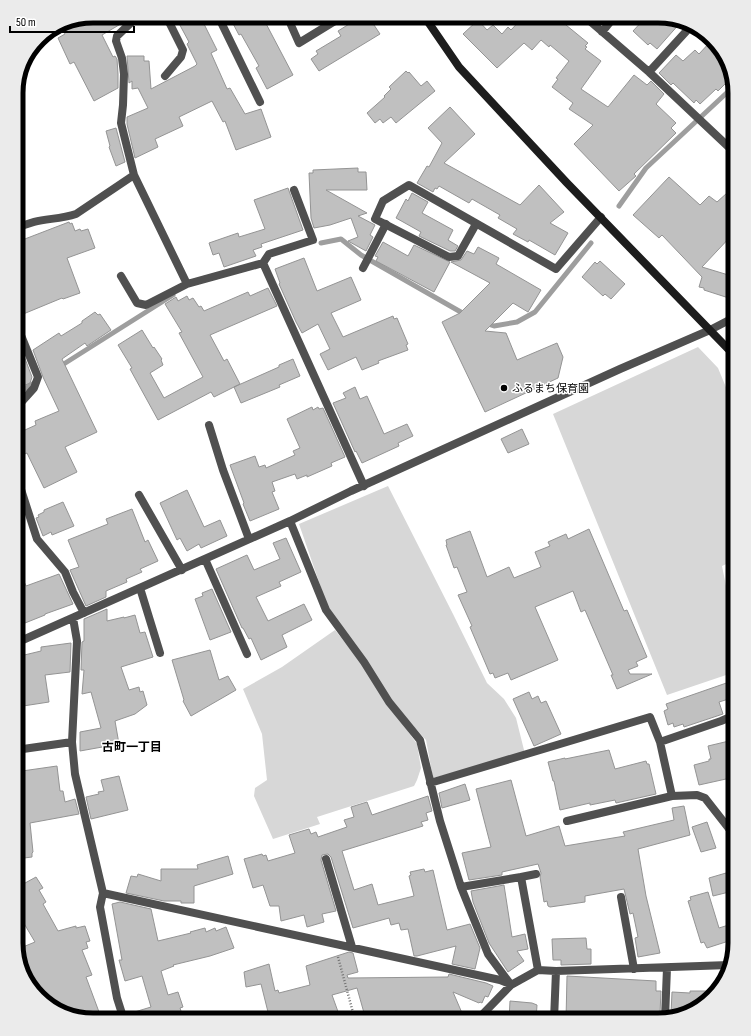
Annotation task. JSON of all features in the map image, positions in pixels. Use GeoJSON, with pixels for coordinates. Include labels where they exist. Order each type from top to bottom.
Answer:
{"type":"FeatureCollection","features":[{"type":"Feature","properties":{"kind":"street"},"geometry":{"type":"LineString","coordinates":[[131,23],[117,36],[116,41],[122,58],[124,74],[123,105],[120,123],[134,176],[187,284]]}},
{"type":"Feature","properties":{"kind":"street"},"geometry":{"type":"LineString","coordinates":[[165,76],[181,57],[183,50],[170,23]]}},
{"type":"Feature","properties":{"kind":"street"},"geometry":{"type":"LineString","coordinates":[[221,23],[260,102]]}},
{"type":"Feature","properties":{"kind":"street"},"geometry":{"type":"LineString","coordinates":[[291,25],[299,43],[332,23]]}},
{"type":"Feature","properties":{"kind":"street"},"geometry":{"type":"LineString","coordinates":[[429,23],[459,67],[728,349]]}},
{"type":"Feature","properties":{"kind":"street"},"geometry":{"type":"LineString","coordinates":[[592,23],[649,72],[704,124],[728,144]]}},
{"type":"Feature","properties":{"kind":"street"},"geometry":{"type":"LineString","coordinates":[[602,32],[609,23]]}},
{"type":"Feature","properties":{"kind":"street"},"geometry":{"type":"LineString","coordinates":[[649,72],[688,30]]}},
{"type":"Feature","properties":{"kind":"street"},"geometry":{"type":"LineString","coordinates":[[23,225],[32,221],[76,214],[134,176]]}},
{"type":"Feature","properties":{"kind":"street"},"geometry":{"type":"LineString","coordinates":[[476,224],[458,256],[449,257],[375,219],[383,201],[409,185],[556,269],[601,217]]}},
{"type":"Feature","properties":{"kind":"street"},"geometry":{"type":"LineString","coordinates":[[121,276],[137,303],[146,305],[187,284],[263,263],[269,254],[313,240],[294,190]]}},
{"type":"Feature","properties":{"kind":"street"},"geometry":{"type":"LineString","coordinates":[[363,268],[386,224]]}},
{"type":"Feature","properties":{"kind":"street"},"geometry":{"type":"LineString","coordinates":[[263,263],[364,486]]}},
{"type":"Feature","properties":{"kind":"street"},"geometry":{"type":"LineString","coordinates":[[23,640],[205,560],[728,321]]}},
{"type":"Feature","properties":{"kind":"street"},"geometry":{"type":"LineString","coordinates":[[23,340],[38,376],[34,388],[23,400]]}},
{"type":"Feature","properties":{"kind":"street"},"geometry":{"type":"LineString","coordinates":[[209,425],[249,539]]}},
{"type":"Feature","properties":{"kind":"street"},"geometry":{"type":"LineString","coordinates":[[139,495],[182,570]]}},
{"type":"Feature","properties":{"kind":"street"},"geometry":{"type":"LineString","coordinates":[[23,496],[37,539],[66,572],[73,592],[84,613]]}},
{"type":"Feature","properties":{"kind":"street"},"geometry":{"type":"LineString","coordinates":[[290,521],[326,610],[364,662],[389,702],[420,740],[440,821],[461,887],[488,954],[511,985]]}},
{"type":"Feature","properties":{"kind":"street"},"geometry":{"type":"LineString","coordinates":[[205,560],[247,654]]}},
{"type":"Feature","properties":{"kind":"street"},"geometry":{"type":"LineString","coordinates":[[140,588],[160,653]]}},
{"type":"Feature","properties":{"kind":"street"},"geometry":{"type":"LineString","coordinates":[[73,618],[77,641],[72,742],[75,774],[102,892],[100,907],[122,1013]]}},
{"type":"Feature","properties":{"kind":"street"},"geometry":{"type":"LineString","coordinates":[[430,783],[650,717],[660,742],[672,796]]}},
{"type":"Feature","properties":{"kind":"street"},"geometry":{"type":"LineString","coordinates":[[660,742],[728,718]]}},
{"type":"Feature","properties":{"kind":"street"},"geometry":{"type":"LineString","coordinates":[[23,749],[72,742]]}},
{"type":"Feature","properties":{"kind":"street"},"geometry":{"type":"LineString","coordinates":[[567,821],[672,796],[696,795],[705,798],[728,827]]}},
{"type":"Feature","properties":{"kind":"street"},"geometry":{"type":"LineString","coordinates":[[326,859],[352,948]]}},
{"type":"Feature","properties":{"kind":"street"},"geometry":{"type":"LineString","coordinates":[[461,887],[536,874]]}},
{"type":"Feature","properties":{"kind":"street"},"geometry":{"type":"LineString","coordinates":[[521,877],[538,970]]}},
{"type":"Feature","properties":{"kind":"street"},"geometry":{"type":"LineString","coordinates":[[102,892],[500,980],[511,985]]}},
{"type":"Feature","properties":{"kind":"street"},"geometry":{"type":"LineString","coordinates":[[621,897],[634,969]]}},
{"type":"Feature","properties":{"kind":"street"},"geometry":{"type":"LineString","coordinates":[[484,1013],[511,985],[538,970],[556,971],[724,965]]}},
{"type":"Feature","properties":{"kind":"street"},"geometry":{"type":"LineString","coordinates":[[665,1012],[667,968]]}},
{"type":"Feature","properties":{"kind":"street"},"geometry":{"type":"LineString","coordinates":[[554,1013],[556,971]]}},
{"type":"Feature","properties":{"kind":"path"},"geometry":{"type":"LineString","coordinates":[[334,943],[353,1013]]}},
{"type":"Feature","properties":{"kind":"shaded area"},"geometry":{"type":"Polygon","coordinates":[[[698,347],[718,368],[728,392],[728,563],[722,566],[728,596],[728,674],[667,695],[553,414],[698,347]]]}},
{"type":"Feature","properties":{"kind":"shaded area"},"geometry":{"type":"Polygon","coordinates":[[[388,486],[487,683],[504,699],[516,718],[525,754],[433,778],[426,740],[390,700],[328,608],[299,524],[388,486]]]}},
{"type":"Feature","properties":{"kind":"shaded area"},"geometry":{"type":"Polygon","coordinates":[[[335,630],[359,660],[375,686],[417,744],[421,768],[414,786],[317,817],[320,824],[273,839],[254,796],[255,788],[267,780],[262,734],[243,689],[282,667],[335,630]]]}},
{"type":"Feature","properties":{"kind":"building"},"geometry":{"type":"Polygon","coordinates":[[[122,23],[102,35],[113,57],[115,56],[117,59],[118,88],[94,101],[74,62],[70,64],[58,38],[65,34],[63,30],[80,24],[122,23]]]}},
{"type":"Feature","properties":{"kind":"building"},"geometry":{"type":"Polygon","coordinates":[[[179,23],[204,23],[217,50],[211,53],[227,89],[230,88],[245,114],[261,109],[271,137],[236,150],[225,121],[223,122],[212,101],[179,117],[183,126],[155,139],[158,147],[135,158],[127,124],[127,117],[148,108],[138,88],[132,89],[132,81],[129,83],[127,56],[144,56],[144,61],[149,61],[151,89],[197,64],[187,44],[189,42],[179,23]]]}},
{"type":"Feature","properties":{"kind":"building"},"geometry":{"type":"Polygon","coordinates":[[[233,23],[266,23],[293,75],[267,89],[256,68],[259,66],[241,34],[239,35],[233,23]]]}},
{"type":"Feature","properties":{"kind":"building"},"geometry":{"type":"Polygon","coordinates":[[[351,23],[373,23],[380,34],[319,71],[311,59],[318,54],[316,51],[341,36],[338,31],[351,23]]]}},
{"type":"Feature","properties":{"kind":"building"},"geometry":{"type":"Polygon","coordinates":[[[475,23],[481,23],[487,30],[493,25],[502,34],[508,27],[511,30],[518,23],[564,23],[588,43],[585,46],[587,47],[585,49],[601,61],[581,89],[608,107],[634,75],[647,85],[651,81],[664,94],[656,104],[676,123],[671,128],[676,133],[634,174],[636,176],[619,191],[574,144],[593,125],[569,109],[573,103],[552,87],[558,79],[556,78],[569,61],[550,45],[549,47],[541,40],[532,50],[524,43],[497,68],[463,34],[475,23]]]}},
{"type":"Feature","properties":{"kind":"building"},"geometry":{"type":"Polygon","coordinates":[[[640,23],[662,23],[677,26],[657,49],[650,43],[648,45],[633,31],[640,23]]]}},
{"type":"Feature","properties":{"kind":"building"},"geometry":{"type":"Polygon","coordinates":[[[708,44],[711,47],[719,58],[726,75],[727,82],[718,91],[716,89],[700,104],[696,100],[694,103],[673,83],[671,85],[659,73],[676,55],[683,61],[695,50],[699,54],[708,44]]]}},
{"type":"Feature","properties":{"kind":"building"},"geometry":{"type":"Polygon","coordinates":[[[406,71],[408,73],[409,72],[421,86],[427,81],[435,91],[396,123],[391,117],[383,123],[380,119],[375,123],[367,113],[385,97],[384,96],[391,89],[389,87],[406,71]]]}},
{"type":"Feature","properties":{"kind":"building"},"geometry":{"type":"Polygon","coordinates":[[[450,107],[475,134],[444,163],[520,205],[539,185],[564,212],[550,223],[568,233],[555,255],[529,240],[528,242],[513,234],[517,229],[498,218],[500,215],[472,199],[469,203],[439,186],[437,189],[435,188],[433,192],[417,183],[427,166],[429,167],[442,143],[428,128],[450,107]]]}},
{"type":"Feature","properties":{"kind":"building"},"geometry":{"type":"Polygon","coordinates":[[[116,128],[125,162],[116,166],[109,147],[106,131],[116,128]]]}},
{"type":"Feature","properties":{"kind":"building"},"geometry":{"type":"Polygon","coordinates":[[[358,168],[358,172],[366,172],[367,190],[326,190],[367,213],[358,216],[375,225],[370,235],[373,237],[366,251],[348,241],[358,237],[351,218],[330,225],[314,228],[311,218],[309,173],[313,173],[313,170],[358,168]]]}},
{"type":"Feature","properties":{"kind":"building"},"geometry":{"type":"Polygon","coordinates":[[[669,177],[700,205],[709,196],[717,202],[727,193],[728,239],[702,267],[728,275],[728,298],[699,287],[702,277],[662,235],[659,238],[633,215],[669,177]]]}},
{"type":"Feature","properties":{"kind":"building"},"geometry":{"type":"Polygon","coordinates":[[[288,188],[303,230],[261,244],[262,247],[253,250],[256,256],[224,267],[219,253],[213,255],[209,243],[238,233],[239,237],[265,229],[254,200],[288,188]]]}},
{"type":"Feature","properties":{"kind":"building"},"geometry":{"type":"Polygon","coordinates":[[[412,193],[428,202],[422,213],[453,230],[448,240],[458,246],[455,251],[450,251],[419,236],[421,232],[396,218],[406,199],[408,201],[412,193]]]}},
{"type":"Feature","properties":{"kind":"building"},"geometry":{"type":"Polygon","coordinates":[[[69,222],[70,224],[72,223],[75,231],[80,229],[81,231],[88,229],[95,248],[67,258],[80,293],[63,299],[62,298],[23,314],[23,240],[69,222]]]}},
{"type":"Feature","properties":{"kind":"building"},"geometry":{"type":"Polygon","coordinates":[[[383,242],[408,256],[414,245],[450,262],[434,292],[376,261],[378,257],[375,256],[383,242]]]}},
{"type":"Feature","properties":{"kind":"building"},"geometry":{"type":"Polygon","coordinates":[[[478,247],[499,258],[496,264],[541,290],[528,312],[513,303],[485,331],[506,333],[517,360],[557,343],[563,357],[558,378],[485,412],[442,322],[460,313],[490,283],[451,262],[461,260],[467,251],[474,254],[478,247]]]}},
{"type":"Feature","properties":{"kind":"building"},"geometry":{"type":"Polygon","coordinates":[[[304,258],[317,291],[351,277],[361,300],[331,313],[343,337],[393,316],[394,319],[397,318],[408,344],[406,345],[408,350],[378,361],[379,363],[362,370],[356,357],[328,370],[320,354],[330,349],[318,324],[302,333],[279,284],[280,283],[275,269],[304,258]]]}},
{"type":"Feature","properties":{"kind":"building"},"geometry":{"type":"Polygon","coordinates":[[[600,261],[625,284],[611,299],[605,294],[603,296],[582,277],[595,262],[597,264],[600,261]]]}},
{"type":"Feature","properties":{"kind":"building"},"geometry":{"type":"Polygon","coordinates":[[[268,288],[277,306],[210,335],[224,361],[227,359],[240,384],[214,397],[211,392],[158,420],[130,369],[132,368],[118,345],[142,330],[162,359],[163,365],[150,373],[164,398],[203,377],[179,333],[182,332],[165,304],[176,297],[178,301],[187,296],[189,300],[193,298],[199,307],[201,306],[204,311],[248,292],[250,296],[268,288]]]}},
{"type":"Feature","properties":{"kind":"building"},"geometry":{"type":"Polygon","coordinates":[[[95,312],[98,315],[100,314],[111,330],[87,346],[85,343],[62,359],[97,432],[65,447],[77,472],[44,488],[27,453],[23,455],[23,431],[36,425],[35,421],[59,411],[43,377],[33,350],[59,333],[61,336],[82,323],[82,321],[95,312]]]}},
{"type":"Feature","properties":{"kind":"building"},"geometry":{"type":"Polygon","coordinates":[[[23,357],[32,377],[30,383],[23,386],[23,357]]]}},
{"type":"Feature","properties":{"kind":"building"},"geometry":{"type":"Polygon","coordinates":[[[293,359],[300,376],[279,385],[280,387],[241,403],[234,387],[279,367],[279,365],[293,359]]]}},
{"type":"Feature","properties":{"kind":"building"},"geometry":{"type":"Polygon","coordinates":[[[355,387],[360,399],[367,396],[384,434],[407,424],[413,436],[398,443],[399,446],[362,463],[356,451],[355,452],[333,403],[346,398],[343,393],[355,387]]]}},
{"type":"Feature","properties":{"kind":"building"},"geometry":{"type":"Polygon","coordinates":[[[312,407],[313,410],[318,407],[319,409],[323,408],[345,457],[331,463],[332,466],[307,477],[307,475],[297,479],[295,474],[272,482],[275,491],[272,492],[279,509],[250,521],[230,465],[255,456],[259,467],[265,465],[266,468],[295,455],[293,451],[300,448],[287,419],[312,407]]]}},
{"type":"Feature","properties":{"kind":"building"},"geometry":{"type":"Polygon","coordinates":[[[522,429],[529,444],[508,453],[501,439],[522,429]]]}},
{"type":"Feature","properties":{"kind":"building"},"geometry":{"type":"Polygon","coordinates":[[[187,490],[204,527],[220,520],[227,536],[201,548],[199,544],[187,551],[180,538],[177,540],[160,503],[187,490]]]}},
{"type":"Feature","properties":{"kind":"building"},"geometry":{"type":"Polygon","coordinates":[[[63,502],[74,526],[52,535],[51,532],[43,536],[36,518],[44,512],[44,510],[63,502]]]}},
{"type":"Feature","properties":{"kind":"building"},"geometry":{"type":"Polygon","coordinates":[[[132,509],[145,542],[148,540],[158,561],[140,569],[142,572],[126,579],[127,582],[106,591],[106,597],[86,606],[70,570],[79,567],[68,540],[108,524],[106,519],[132,509]]]}},
{"type":"Feature","properties":{"kind":"building"},"geometry":{"type":"Polygon","coordinates":[[[589,529],[624,611],[627,610],[647,657],[636,662],[638,666],[628,670],[630,674],[652,674],[617,689],[611,675],[613,675],[585,610],[581,612],[573,591],[535,607],[558,660],[511,680],[508,673],[495,678],[493,673],[490,674],[470,627],[472,626],[458,595],[467,592],[457,567],[454,568],[446,545],[446,540],[470,531],[487,577],[509,567],[514,578],[541,567],[535,552],[550,546],[548,542],[566,534],[568,539],[589,529]]]}},
{"type":"Feature","properties":{"kind":"building"},"geometry":{"type":"Polygon","coordinates":[[[286,538],[301,572],[279,582],[281,586],[256,597],[268,621],[304,604],[312,620],[282,635],[287,647],[261,660],[251,638],[249,639],[242,628],[216,569],[247,555],[254,570],[280,559],[273,543],[286,538]]]}},
{"type":"Feature","properties":{"kind":"building"},"geometry":{"type":"Polygon","coordinates":[[[59,574],[73,604],[25,623],[23,579],[26,586],[59,574]]]}},
{"type":"Feature","properties":{"kind":"building"},"geometry":{"type":"Polygon","coordinates":[[[212,589],[231,632],[210,640],[195,599],[203,596],[202,593],[212,589]]]}},
{"type":"Feature","properties":{"kind":"building"},"geometry":{"type":"Polygon","coordinates":[[[107,609],[107,621],[135,615],[140,633],[145,632],[153,657],[121,667],[129,690],[139,687],[140,692],[143,691],[147,705],[135,714],[115,721],[119,744],[80,751],[80,732],[101,728],[91,692],[82,694],[84,670],[81,670],[82,642],[84,641],[84,619],[107,609]]]}},
{"type":"Feature","properties":{"kind":"building"},"geometry":{"type":"Polygon","coordinates":[[[71,643],[70,672],[45,675],[49,702],[23,706],[23,655],[41,651],[41,647],[71,643]]]}},
{"type":"Feature","properties":{"kind":"building"},"geometry":{"type":"Polygon","coordinates":[[[210,650],[219,680],[228,676],[236,690],[191,716],[183,701],[184,700],[172,660],[210,650]]]}},
{"type":"Feature","properties":{"kind":"building"},"geometry":{"type":"Polygon","coordinates":[[[728,682],[728,699],[719,702],[723,714],[684,727],[683,724],[674,727],[673,723],[668,725],[664,711],[668,709],[666,704],[728,682]]]}},
{"type":"Feature","properties":{"kind":"building"},"geometry":{"type":"Polygon","coordinates":[[[529,692],[532,699],[538,696],[541,703],[546,701],[561,734],[534,746],[513,699],[529,692]]]}},
{"type":"Feature","properties":{"kind":"building"},"geometry":{"type":"Polygon","coordinates":[[[728,741],[728,779],[699,785],[694,765],[709,761],[709,759],[711,759],[708,746],[728,741]]]}},
{"type":"Feature","properties":{"kind":"building"},"geometry":{"type":"Polygon","coordinates":[[[609,750],[615,769],[646,761],[647,764],[649,764],[656,794],[616,803],[615,800],[590,805],[590,803],[560,810],[554,781],[548,762],[609,750]]]}},
{"type":"Feature","properties":{"kind":"building"},"geometry":{"type":"Polygon","coordinates":[[[57,766],[60,791],[63,791],[65,802],[75,799],[79,814],[30,823],[33,852],[32,857],[23,858],[23,771],[57,766]]]}},
{"type":"Feature","properties":{"kind":"building"},"geometry":{"type":"Polygon","coordinates":[[[119,776],[128,810],[91,819],[86,797],[99,794],[98,792],[104,791],[101,780],[119,776]]]}},
{"type":"Feature","properties":{"kind":"building"},"geometry":{"type":"Polygon","coordinates":[[[511,780],[526,836],[559,826],[565,846],[625,836],[623,832],[674,820],[672,808],[684,806],[690,835],[638,849],[646,896],[660,953],[638,957],[635,938],[638,937],[633,913],[630,914],[624,889],[585,896],[585,902],[550,907],[548,906],[547,901],[544,902],[540,877],[541,873],[538,864],[502,872],[502,875],[469,880],[462,853],[491,847],[476,789],[511,780]]]}},
{"type":"Feature","properties":{"kind":"building"},"geometry":{"type":"Polygon","coordinates":[[[465,784],[470,800],[442,808],[439,793],[465,784]]]}},
{"type":"Feature","properties":{"kind":"building"},"geometry":{"type":"Polygon","coordinates":[[[428,796],[432,811],[426,813],[428,820],[421,822],[423,826],[342,851],[354,890],[372,884],[378,905],[414,896],[409,876],[411,875],[410,872],[424,869],[425,872],[433,870],[447,930],[470,924],[480,948],[475,969],[452,964],[456,946],[414,956],[408,929],[401,930],[399,923],[391,925],[389,918],[353,928],[331,857],[328,854],[322,855],[321,860],[336,911],[322,914],[324,922],[307,927],[304,915],[281,921],[279,906],[270,906],[263,885],[253,888],[244,859],[262,854],[263,856],[266,855],[268,861],[295,853],[289,835],[309,829],[311,834],[316,832],[318,837],[347,827],[344,820],[354,817],[351,807],[367,802],[372,815],[428,796]]]}},
{"type":"Feature","properties":{"kind":"building"},"geometry":{"type":"Polygon","coordinates":[[[707,822],[716,848],[701,852],[692,827],[707,822]]]}},
{"type":"Feature","properties":{"kind":"building"},"geometry":{"type":"Polygon","coordinates":[[[228,856],[233,874],[194,886],[194,903],[164,901],[126,893],[131,876],[137,877],[138,874],[161,881],[161,869],[198,869],[197,865],[228,856]]]}},
{"type":"Feature","properties":{"kind":"building"},"geometry":{"type":"Polygon","coordinates":[[[726,873],[728,892],[713,896],[709,878],[726,873]]]}},
{"type":"Feature","properties":{"kind":"building"},"geometry":{"type":"Polygon","coordinates":[[[36,877],[43,888],[39,890],[46,902],[43,904],[58,931],[76,926],[76,928],[85,926],[90,941],[86,942],[88,948],[82,950],[92,975],[86,977],[99,1013],[80,1012],[62,1006],[44,992],[32,978],[25,961],[23,947],[35,942],[23,922],[23,884],[36,877]]]}},
{"type":"Feature","properties":{"kind":"building"},"geometry":{"type":"Polygon","coordinates":[[[504,885],[512,937],[525,934],[528,949],[517,951],[524,961],[508,972],[489,943],[473,902],[471,891],[504,885]]]}},
{"type":"Feature","properties":{"kind":"building"},"geometry":{"type":"Polygon","coordinates":[[[708,892],[719,928],[728,925],[728,941],[707,948],[704,942],[701,943],[688,901],[691,900],[690,897],[708,892]]]}},
{"type":"Feature","properties":{"kind":"building"},"geometry":{"type":"Polygon","coordinates":[[[120,902],[151,909],[158,941],[205,928],[206,932],[215,928],[216,931],[226,927],[234,948],[210,956],[173,965],[174,966],[161,971],[168,995],[178,992],[183,1007],[180,1008],[182,1013],[131,1013],[151,1007],[142,976],[125,981],[119,960],[122,960],[112,904],[120,902]]]}},
{"type":"Feature","properties":{"kind":"building"},"geometry":{"type":"Polygon","coordinates":[[[586,938],[587,949],[591,949],[591,964],[561,965],[561,960],[553,960],[552,939],[586,938]]]}},
{"type":"Feature","properties":{"kind":"building"},"geometry":{"type":"Polygon","coordinates":[[[349,952],[353,953],[358,972],[347,975],[348,978],[448,977],[449,974],[493,986],[488,997],[485,996],[482,1003],[453,992],[462,1013],[364,1013],[357,988],[332,995],[338,1013],[268,1013],[261,984],[246,987],[244,972],[269,964],[275,991],[278,990],[279,993],[310,985],[306,966],[349,952]]]}},
{"type":"Feature","properties":{"kind":"building"},"geometry":{"type":"Polygon","coordinates":[[[567,976],[656,981],[656,991],[661,991],[660,1013],[566,1013],[567,976]]]}},
{"type":"Feature","properties":{"kind":"building"},"geometry":{"type":"Polygon","coordinates":[[[690,991],[708,991],[693,1004],[671,1012],[672,992],[690,993],[690,991]]]}},
{"type":"Feature","properties":{"kind":"building"},"geometry":{"type":"Polygon","coordinates":[[[510,1001],[532,1003],[537,1005],[536,1013],[509,1013],[510,1001]]]}},
{"type":"Feature","properties":{"kind":"waterway"},"geometry":{"type":"LineString","coordinates":[[619,206],[646,168],[728,92]]}},
{"type":"Feature","properties":{"kind":"waterway"},"geometry":{"type":"LineString","coordinates":[[321,243],[341,239],[361,255],[466,315]]}},
{"type":"Feature","properties":{"kind":"waterway"},"geometry":{"type":"LineString","coordinates":[[485,323],[494,326],[517,322],[535,312],[591,243]]}},
{"type":"Feature","properties":{"kind":"waterway"},"geometry":{"type":"LineString","coordinates":[[59,367],[173,295]]}},
{"type":"Feature","properties":{"kind":"waterway"},"geometry":{"type":"LineString","coordinates":[[23,390],[36,382]]}},
{"type":"Feature","properties":{"kind":"place","name":"ふるまち保育園"},"geometry":{"type":"Point","coordinates":[504,388]}},
{"type":"Feature","properties":{"kind":"district","name":"古町一丁目"},"geometry":{"type":"Point","coordinates":[132,747]}}]}
